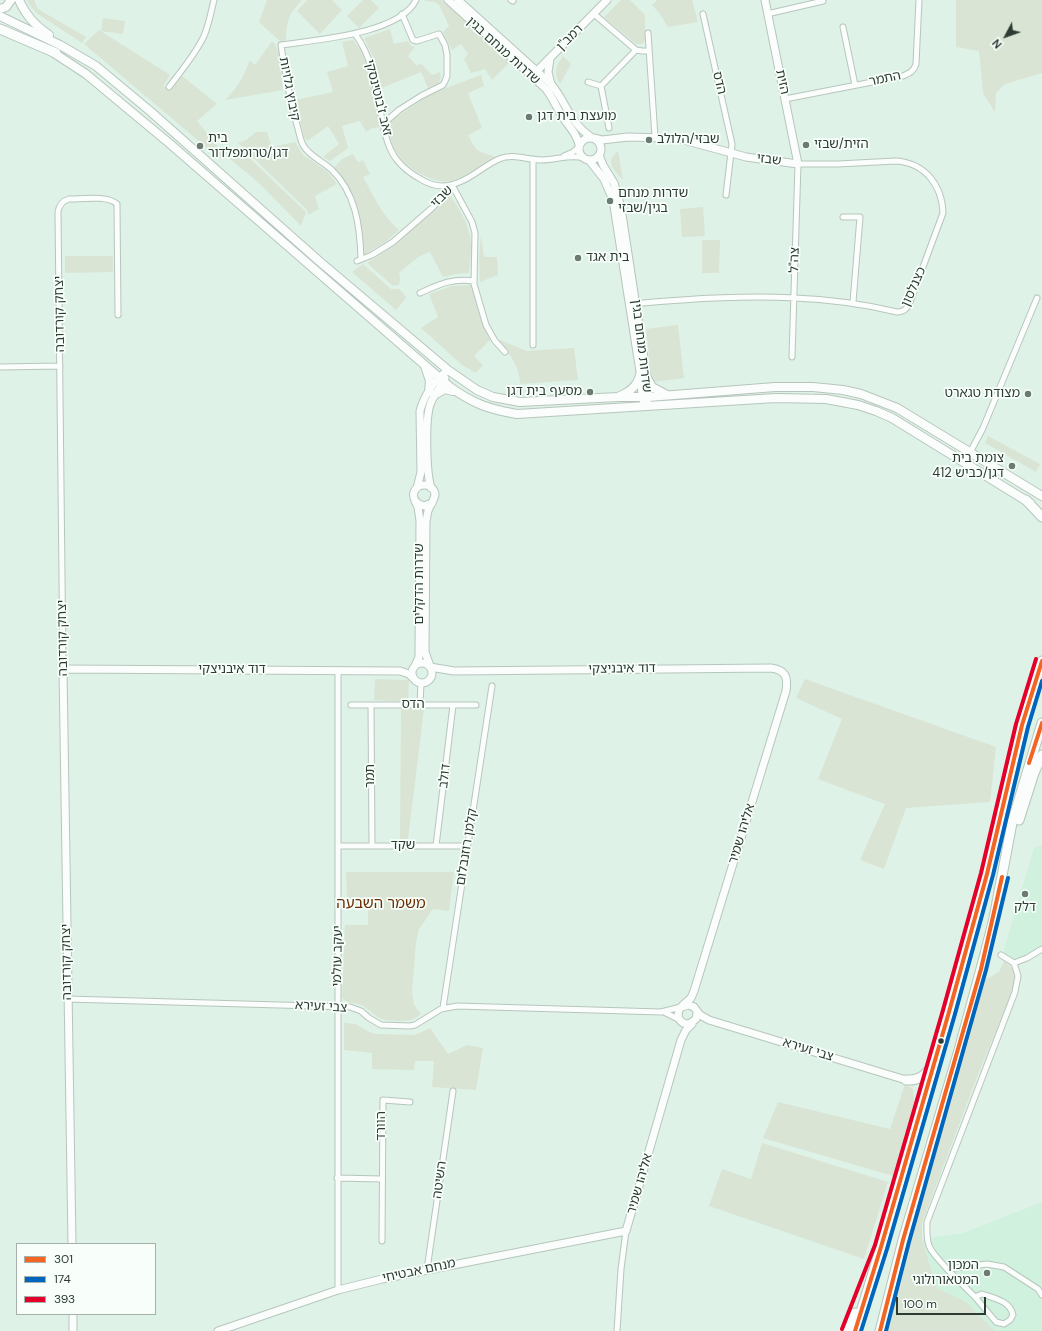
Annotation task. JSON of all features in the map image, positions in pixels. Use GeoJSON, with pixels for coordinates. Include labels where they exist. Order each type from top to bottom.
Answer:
{"type":"FeatureCollection","features":[{"type":"Feature","properties":{"kind":"highway"},"geometry":{"type":"LineString","coordinates":[[0,27],[56,54]]}},
{"type":"Feature","properties":{"kind":"highway"},"geometry":{"type":"LineString","coordinates":[[1026,500],[1042,517]]}},
{"type":"Feature","properties":{"kind":"highway"},"geometry":{"type":"LineString","coordinates":[[855,1331],[881,1247],[987,874],[1022,725],[1042,661]]}},
{"type":"Feature","properties":{"kind":"highway"},"geometry":{"type":"LineString","coordinates":[[880,1331],[903,1240],[985,954],[1004,868],[1012,823],[1042,722]]}},
{"type":"Feature","properties":{"kind":"highway"},"geometry":{"type":"LineString","coordinates":[[1004,868],[1034,773],[1042,755]]}},
{"type":"Feature","properties":{"kind":"highway"},"geometry":{"type":"LineString","coordinates":[[906,1080],[920,1078],[928,1072],[933,1065]]}},
{"type":"Feature","properties":{"kind":"highway"},"geometry":{"type":"LineString","coordinates":[[906,1080],[913,1083],[919,1089],[923,1100]]}},
{"type":"Feature","properties":{"kind":"highway"},"geometry":{"type":"LineString","coordinates":[[848,1331],[881,1247]]}},
{"type":"Feature","properties":{"kind":"main road"},"geometry":{"type":"LineString","coordinates":[[0,9],[6,7],[11,0]]}},
{"type":"Feature","properties":{"kind":"main road"},"geometry":{"type":"LineString","coordinates":[[19,0],[31,21],[60,45]]}},
{"type":"Feature","properties":{"kind":"main road"},"geometry":{"type":"LineString","coordinates":[[0,16],[60,45],[96,66],[138,101],[319,261],[448,370],[477,390],[506,401],[531,402],[645,397],[795,387],[843,390],[874,398],[897,408],[1042,496]]}},
{"type":"Feature","properties":{"kind":"main road"},"geometry":{"type":"LineString","coordinates":[[56,54],[86,74],[169,143],[423,364],[458,393],[474,403],[487,408],[517,414],[795,398],[841,401],[858,405],[892,418],[1042,511]]}},
{"type":"Feature","properties":{"kind":"main road"},"geometry":{"type":"LineString","coordinates":[[423,364],[430,381],[432,393],[444,389],[458,393]]}},
{"type":"Feature","properties":{"kind":"main road"},"geometry":{"type":"LineString","coordinates":[[618,397],[633,388],[644,376],[652,387],[667,395]]}},
{"type":"Feature","properties":{"kind":"street"},"geometry":{"type":"LineString","coordinates":[[169,87],[193,56],[209,20],[214,0]]}},
{"type":"Feature","properties":{"kind":"street","name":"קיבוץ גלויות"},"geometry":{"type":"LineString","coordinates":[[359,260],[358,222],[355,208],[349,195],[331,170],[306,150],[303,144],[293,115],[281,45],[355,34],[378,28],[393,21],[414,6],[416,0]]}},
{"type":"Feature","properties":{"kind":"street","name":"שדרות מנחם בגין"},"geometry":{"type":"LineString","coordinates":[[448,0],[534,74],[551,84],[559,95],[569,115],[579,127],[593,138]]}},
{"type":"Feature","properties":{"kind":"street","name":"שדרות מנחם בגין"},"geometry":{"type":"LineString","coordinates":[[458,0],[534,74],[550,94],[563,118],[576,136],[579,146]]}},
{"type":"Feature","properties":{"kind":"street","name":"רמב\"ן"},"geometry":{"type":"LineString","coordinates":[[534,74],[607,0]]}},
{"type":"Feature","properties":{"kind":"street","name":"הזית"},"geometry":{"type":"LineString","coordinates":[[765,0],[798,164]]}},
{"type":"Feature","properties":{"kind":"street","name":"התמר"},"geometry":{"type":"LineString","coordinates":[[786,99],[903,76],[910,73],[916,64],[919,0]]}},
{"type":"Feature","properties":{"kind":"street"},"geometry":{"type":"LineString","coordinates":[[767,14],[806,2],[823,1]]}},
{"type":"Feature","properties":{"kind":"street"},"geometry":{"type":"LineString","coordinates":[[383,124],[411,103],[443,85],[447,76],[447,54],[439,34],[417,41],[413,40],[402,14]]}},
{"type":"Feature","properties":{"kind":"street"},"geometry":{"type":"LineString","coordinates":[[594,14],[636,50],[649,51]]}},
{"type":"Feature","properties":{"kind":"street","name":"הדס"},"geometry":{"type":"LineString","coordinates":[[703,14],[732,144],[726,195]]}},
{"type":"Feature","properties":{"kind":"street"},"geometry":{"type":"LineString","coordinates":[[843,28],[855,85]]}},
{"type":"Feature","properties":{"kind":"street","name":"זאב ז'בוטינסקי"},"geometry":{"type":"LineString","coordinates":[[355,34],[364,48],[372,68],[383,124],[395,158],[412,175],[431,185],[448,187],[452,185]]}},
{"type":"Feature","properties":{"kind":"street"},"geometry":{"type":"LineString","coordinates":[[648,34],[655,137]]}},
{"type":"Feature","properties":{"kind":"street"},"geometry":{"type":"LineString","coordinates":[[601,86],[636,50]]}},
{"type":"Feature","properties":{"kind":"street"},"geometry":{"type":"LineString","coordinates":[[550,58],[548,72],[551,84]]}},
{"type":"Feature","properties":{"kind":"street"},"geometry":{"type":"LineString","coordinates":[[588,82],[601,86]]}},
{"type":"Feature","properties":{"kind":"street"},"geometry":{"type":"LineString","coordinates":[[601,86],[609,128]]}},
{"type":"Feature","properties":{"kind":"street","name":"שבזי"},"geometry":{"type":"LineString","coordinates":[[593,138],[607,140],[655,137],[680,139],[746,157],[798,164]]}},
{"type":"Feature","properties":{"kind":"street"},"geometry":{"type":"LineString","coordinates":[[593,138],[600,143],[600,154],[596,158],[586,159],[580,153],[579,146],[584,139],[593,138]]}},
{"type":"Feature","properties":{"kind":"street","name":"שבזי"},"geometry":{"type":"LineString","coordinates":[[600,154],[606,147],[622,138]]}},
{"type":"Feature","properties":{"kind":"street","name":"שבזי"},"geometry":{"type":"LineString","coordinates":[[560,158],[573,152],[579,146]]}},
{"type":"Feature","properties":{"kind":"street","name":"שדרות מנחם בגין"},"geometry":{"type":"LineString","coordinates":[[600,154],[603,165],[614,183],[619,198],[632,304]]}},
{"type":"Feature","properties":{"kind":"street","name":"שבזי"},"geometry":{"type":"LineString","coordinates":[[359,260],[372,255],[393,242],[432,208],[452,185],[498,160],[505,157],[514,156],[542,160],[580,157],[586,159]]}},
{"type":"Feature","properties":{"kind":"street"},"geometry":{"type":"LineString","coordinates":[[533,159],[533,345]]}},
{"type":"Feature","properties":{"kind":"street","name":"שדרות מנחם בגין"},"geometry":{"type":"LineString","coordinates":[[586,159],[604,179],[613,200],[644,376],[646,406]]}},
{"type":"Feature","properties":{"kind":"street","name":"כצנלסון"},"geometry":{"type":"LineString","coordinates":[[632,304],[730,297],[793,298],[853,302],[903,312],[907,308],[943,213],[940,195],[929,177],[922,169],[906,161],[798,164]]}},
{"type":"Feature","properties":{"kind":"street","name":"צה\"ל"},"geometry":{"type":"LineString","coordinates":[[792,357],[798,164]]}},
{"type":"Feature","properties":{"kind":"street"},"geometry":{"type":"LineString","coordinates":[[452,185],[472,222],[475,233],[474,281],[486,324],[495,341],[505,352]]}},
{"type":"Feature","properties":{"kind":"street","name":"יצחק קורדובה"},"geometry":{"type":"LineString","coordinates":[[72,1243],[67,999],[58,212],[59,207],[65,200],[106,199],[114,201],[117,204],[118,316]]}},
{"type":"Feature","properties":{"kind":"street"},"geometry":{"type":"LineString","coordinates":[[843,217],[860,217],[853,302]]}},
{"type":"Feature","properties":{"kind":"street"},"geometry":{"type":"LineString","coordinates":[[420,292],[454,280],[462,279],[474,281]]}},
{"type":"Feature","properties":{"kind":"street"},"geometry":{"type":"LineString","coordinates":[[965,462],[983,428],[1037,298]]}},
{"type":"Feature","properties":{"kind":"street"},"geometry":{"type":"LineString","coordinates":[[0,367],[60,366]]}},
{"type":"Feature","properties":{"kind":"street"},"geometry":{"type":"LineString","coordinates":[[432,393],[427,421],[428,476],[435,497],[432,503],[424,506],[415,501],[414,494],[421,472],[420,411],[422,404],[432,393],[448,370]]}},
{"type":"Feature","properties":{"kind":"street"},"geometry":{"type":"LineString","coordinates":[[417,488],[422,485],[431,488]]}},
{"type":"Feature","properties":{"kind":"street","name":"שדרות הדקלים"},"geometry":{"type":"LineString","coordinates":[[414,667],[419,657],[420,536],[419,513],[415,501]]}},
{"type":"Feature","properties":{"kind":"street","name":"שדרות הדקלים"},"geometry":{"type":"LineString","coordinates":[[430,666],[426,652],[426,521],[428,510],[432,503]]}},
{"type":"Feature","properties":{"kind":"street"},"geometry":{"type":"LineString","coordinates":[[422,663],[430,666],[432,674],[431,678],[427,682],[421,683],[415,681],[412,672],[414,667],[422,663]]}},
{"type":"Feature","properties":{"kind":"street","name":"דוד איבניצקי"},"geometry":{"type":"LineString","coordinates":[[430,666],[454,671]]}},
{"type":"Feature","properties":{"kind":"street","name":"דוד איבניצקי"},"geometry":{"type":"LineString","coordinates":[[63,669],[400,671],[414,667]]}},
{"type":"Feature","properties":{"kind":"street","name":"דוד איבניצקי"},"geometry":{"type":"LineString","coordinates":[[431,678],[440,674],[454,671],[771,668],[782,671],[786,677]]}},
{"type":"Feature","properties":{"kind":"street","name":"יעקב עולמי"},"geometry":{"type":"LineString","coordinates":[[338,671],[338,1290]]}},
{"type":"Feature","properties":{"kind":"street","name":"דוד איבניצקי"},"geometry":{"type":"LineString","coordinates":[[400,671],[409,674],[413,678]]}},
{"type":"Feature","properties":{"kind":"street","name":"אליהו שמיר"},"geometry":{"type":"LineString","coordinates":[[682,1006],[691,998],[694,991],[786,691],[786,677]]}},
{"type":"Feature","properties":{"kind":"street"},"geometry":{"type":"LineString","coordinates":[[420,705],[421,683]]}},
{"type":"Feature","properties":{"kind":"street","name":"קלמן רוזנבלום"},"geometry":{"type":"LineString","coordinates":[[443,1008],[492,686]]}},
{"type":"Feature","properties":{"kind":"street","name":"הדס"},"geometry":{"type":"LineString","coordinates":[[351,705],[476,705]]}},
{"type":"Feature","properties":{"kind":"street","name":"תמר"},"geometry":{"type":"LineString","coordinates":[[371,705],[372,846]]}},
{"type":"Feature","properties":{"kind":"street","name":"דולב"},"geometry":{"type":"LineString","coordinates":[[436,846],[453,705]]}},
{"type":"Feature","properties":{"kind":"street","name":"שקד"},"geometry":{"type":"LineString","coordinates":[[339,846],[467,846]]}},
{"type":"Feature","properties":{"kind":"street"},"geometry":{"type":"LineString","coordinates":[[1014,962],[1027,958],[1042,949]]}},
{"type":"Feature","properties":{"kind":"street"},"geometry":{"type":"LineString","coordinates":[[975,1297],[982,1294],[997,1299],[1009,1306],[1013,1315],[1010,1320],[1004,1324],[996,1322],[975,1297],[931,1252],[926,1238],[927,1222],[1014,992],[1018,976],[1014,962],[1002,955]]}},
{"type":"Feature","properties":{"kind":"street","name":"אליהו שמיר"},"geometry":{"type":"LineString","coordinates":[[694,991],[697,1011]]}},
{"type":"Feature","properties":{"kind":"street","name":"צבי זעירא"},"geometry":{"type":"LineString","coordinates":[[67,999],[337,1006],[357,1009],[369,1018],[381,1024],[410,1026],[415,1025],[443,1008],[457,1006],[661,1012],[672,1015],[679,1020]]}},
{"type":"Feature","properties":{"kind":"street"},"geometry":{"type":"LineString","coordinates":[[682,1006],[692,1006],[697,1011],[697,1016],[693,1023],[686,1024],[679,1020],[678,1012],[682,1006]]}},
{"type":"Feature","properties":{"kind":"street","name":"צבי זעירא"},"geometry":{"type":"LineString","coordinates":[[661,1012],[682,1006]]}},
{"type":"Feature","properties":{"kind":"street","name":"צבי זעירא"},"geometry":{"type":"LineString","coordinates":[[697,1011],[709,1020]]}},
{"type":"Feature","properties":{"kind":"street","name":"אליהו שמיר"},"geometry":{"type":"LineString","coordinates":[[679,1020],[682,1028],[681,1040]]}},
{"type":"Feature","properties":{"kind":"street","name":"צבי זעירא"},"geometry":{"type":"LineString","coordinates":[[693,1023],[699,1020],[709,1020],[906,1080]]}},
{"type":"Feature","properties":{"kind":"street","name":"אליהו שמיר"},"geometry":{"type":"LineString","coordinates":[[617,1331],[621,1269],[626,1231],[681,1040],[686,1030],[693,1023]]}},
{"type":"Feature","properties":{"kind":"street","name":"השיטה"},"geometry":{"type":"LineString","coordinates":[[427,1269],[453,1091]]}},
{"type":"Feature","properties":{"kind":"street","name":"הוורד"},"geometry":{"type":"LineString","coordinates":[[382,1241],[383,1100],[410,1102]]}},
{"type":"Feature","properties":{"kind":"street"},"geometry":{"type":"LineString","coordinates":[[337,1178],[382,1179]]}},
{"type":"Feature","properties":{"kind":"street","name":"מנחם אבטיחי"},"geometry":{"type":"LineString","coordinates":[[218,1331],[338,1290],[427,1269],[626,1231]]}},
{"type":"Feature","properties":{"kind":"street"},"geometry":{"type":"LineString","coordinates":[[947,1269],[987,1264],[1004,1267],[1038,1288],[1042,1295]]}},
{"type":"Feature","properties":{"kind":"street"},"geometry":{"type":"LineString","coordinates":[[73,1315],[73,1331]]}},
{"type":"Feature","properties":{"kind":"shaded area"},"geometry":{"type":"Polygon","coordinates":[[[27,0],[34,0],[38,9],[86,37],[82,43],[38,14],[27,0]]]}},
{"type":"Feature","properties":{"kind":"shaded area"},"geometry":{"type":"Polygon","coordinates":[[[267,0],[302,0],[289,18],[286,40],[281,42],[259,22],[267,0]]]}},
{"type":"Feature","properties":{"kind":"shaded area"},"geometry":{"type":"Polygon","coordinates":[[[307,0],[332,0],[342,10],[320,34],[297,11],[307,0]]]}},
{"type":"Feature","properties":{"kind":"shaded area"},"geometry":{"type":"Polygon","coordinates":[[[363,0],[371,0],[379,8],[359,28],[347,16],[363,0]]]}},
{"type":"Feature","properties":{"kind":"shaded area"},"geometry":{"type":"Polygon","coordinates":[[[425,0],[442,0],[511,61],[492,80],[485,69],[471,73],[464,59],[468,54],[461,44],[452,50],[443,32],[449,26],[439,5],[435,2],[425,0]]]}},
{"type":"Feature","properties":{"kind":"shaded area"},"geometry":{"type":"Polygon","coordinates":[[[621,0],[630,0],[645,15],[645,41],[642,44],[636,44],[604,17],[621,0]]]}},
{"type":"Feature","properties":{"kind":"shaded area"},"geometry":{"type":"Polygon","coordinates":[[[657,0],[692,0],[698,22],[668,27],[652,5],[657,0]]]}},
{"type":"Feature","properties":{"kind":"shaded area"},"geometry":{"type":"Polygon","coordinates":[[[956,0],[1042,0],[1042,73],[1005,84],[996,93],[995,112],[983,93],[979,51],[956,47],[956,0]]]}},
{"type":"Feature","properties":{"kind":"shaded area"},"geometry":{"type":"Polygon","coordinates":[[[103,18],[125,21],[123,34],[101,31],[103,18]]]}},
{"type":"Feature","properties":{"kind":"shaded area"},"geometry":{"type":"Polygon","coordinates":[[[390,29],[394,44],[408,41],[411,46],[415,47],[408,56],[417,66],[421,63],[432,75],[440,72],[441,78],[438,83],[428,88],[421,72],[382,88],[374,59],[364,38],[390,29]]]}},
{"type":"Feature","properties":{"kind":"shaded area"},"geometry":{"type":"Polygon","coordinates":[[[99,30],[170,75],[163,86],[170,91],[181,75],[217,104],[197,121],[224,154],[220,159],[84,44],[99,30]]]}},
{"type":"Feature","properties":{"kind":"shaded area"},"geometry":{"type":"Polygon","coordinates":[[[353,40],[363,53],[368,69],[380,127],[373,128],[366,132],[360,121],[342,126],[348,148],[330,161],[323,157],[339,144],[328,126],[307,141],[304,137],[295,100],[333,92],[327,72],[348,66],[342,42],[353,40]]]}},
{"type":"Feature","properties":{"kind":"shaded area"},"geometry":{"type":"Polygon","coordinates":[[[272,41],[276,46],[280,57],[283,90],[225,100],[240,82],[250,60],[255,65],[272,41]]]}},
{"type":"Feature","properties":{"kind":"shaded area"},"geometry":{"type":"Polygon","coordinates":[[[563,56],[571,64],[560,84],[556,70],[563,56]]]}},
{"type":"Feature","properties":{"kind":"shaded area"},"geometry":{"type":"Polygon","coordinates":[[[481,75],[484,86],[468,93],[482,128],[468,135],[477,150],[495,157],[454,180],[446,181],[438,181],[429,178],[405,163],[392,144],[386,124],[428,96],[481,75]]]}},
{"type":"Feature","properties":{"kind":"shaded area"},"geometry":{"type":"Polygon","coordinates":[[[256,132],[267,132],[272,147],[295,142],[303,155],[327,171],[337,184],[315,196],[319,209],[308,215],[307,210],[238,143],[246,140],[256,132]]]}},
{"type":"Feature","properties":{"kind":"shaded area"},"geometry":{"type":"Polygon","coordinates":[[[237,146],[306,212],[301,226],[259,183],[226,156],[237,146]]]}},
{"type":"Feature","properties":{"kind":"shaded area"},"geometry":{"type":"Polygon","coordinates":[[[618,151],[623,180],[612,166],[611,162],[614,155],[618,151]]]}},
{"type":"Feature","properties":{"kind":"shaded area"},"geometry":{"type":"Polygon","coordinates":[[[353,154],[358,162],[363,160],[370,174],[363,177],[387,218],[399,230],[388,240],[364,255],[356,209],[347,188],[334,168],[342,159],[353,154]]]}},
{"type":"Feature","properties":{"kind":"shaded area"},"geometry":{"type":"Polygon","coordinates":[[[450,195],[464,217],[468,227],[471,242],[469,273],[443,277],[430,252],[418,257],[399,273],[399,285],[393,286],[367,263],[396,244],[408,231],[429,215],[450,195]]]}},
{"type":"Feature","properties":{"kind":"shaded area"},"geometry":{"type":"Polygon","coordinates":[[[703,207],[705,236],[682,237],[680,209],[703,207]]]}},
{"type":"Feature","properties":{"kind":"shaded area"},"geometry":{"type":"Polygon","coordinates":[[[481,235],[484,257],[497,257],[498,275],[480,282],[479,258],[481,235]]]}},
{"type":"Feature","properties":{"kind":"shaded area"},"geometry":{"type":"Polygon","coordinates":[[[702,240],[720,240],[719,273],[702,273],[702,240]]]}},
{"type":"Feature","properties":{"kind":"shaded area"},"geometry":{"type":"Polygon","coordinates":[[[65,256],[113,256],[113,272],[65,273],[65,256]]]}},
{"type":"Feature","properties":{"kind":"shaded area"},"geometry":{"type":"Polygon","coordinates":[[[363,264],[391,289],[399,289],[404,294],[406,298],[396,310],[352,272],[363,264]]]}},
{"type":"Feature","properties":{"kind":"shaded area"},"geometry":{"type":"Polygon","coordinates":[[[471,285],[485,330],[490,340],[474,356],[483,365],[476,373],[462,365],[421,328],[438,317],[429,294],[452,286],[471,285]]]}},
{"type":"Feature","properties":{"kind":"shaded area"},"geometry":{"type":"Polygon","coordinates":[[[678,325],[684,378],[652,382],[646,329],[678,325]]]}},
{"type":"Feature","properties":{"kind":"shaded area"},"geometry":{"type":"Polygon","coordinates":[[[498,339],[527,351],[574,348],[578,380],[520,384],[520,377],[516,366],[498,339]]]}},
{"type":"Feature","properties":{"kind":"shaded area"},"geometry":{"type":"Polygon","coordinates":[[[988,436],[1040,464],[1036,472],[985,443],[988,436]]]}},
{"type":"Feature","properties":{"kind":"shaded area"},"geometry":{"type":"Polygon","coordinates":[[[375,679],[409,680],[408,702],[374,700],[375,679]]]}},
{"type":"Feature","properties":{"kind":"shaded area"},"geometry":{"type":"Polygon","coordinates":[[[805,679],[996,747],[990,802],[906,808],[884,869],[860,860],[885,804],[818,779],[842,719],[796,698],[805,679]]]}},
{"type":"Feature","properties":{"kind":"shaded area"},"geometry":{"type":"Polygon","coordinates":[[[401,709],[424,709],[408,839],[400,839],[401,709]]]}},
{"type":"Feature","properties":{"kind":"shaded area"},"geometry":{"type":"Polygon","coordinates":[[[1042,846],[1042,946],[1027,956],[1014,960],[1003,953],[1034,847],[1042,846]]]}},
{"type":"Feature","properties":{"kind":"shaded area"},"geometry":{"type":"Polygon","coordinates":[[[346,872],[454,872],[449,911],[433,909],[419,929],[416,942],[412,993],[414,1005],[421,1014],[413,1019],[399,1021],[382,1019],[364,1006],[347,1002],[342,997],[345,925],[368,925],[368,900],[347,898],[346,872]]]}},
{"type":"Feature","properties":{"kind":"shaded area"},"geometry":{"type":"Polygon","coordinates":[[[1004,961],[1011,967],[1014,974],[1015,982],[1013,991],[977,1077],[922,1223],[922,1239],[937,1288],[966,1302],[995,1331],[888,1331],[978,984],[999,972],[1004,961]]]}},
{"type":"Feature","properties":{"kind":"shaded area"},"geometry":{"type":"Polygon","coordinates":[[[344,1023],[356,1024],[367,1031],[376,1034],[415,1035],[430,1028],[448,1054],[467,1045],[483,1048],[476,1090],[432,1087],[434,1061],[415,1061],[414,1070],[372,1069],[372,1053],[344,1050],[344,1023]]]}},
{"type":"Feature","properties":{"kind":"shaded area"},"geometry":{"type":"Polygon","coordinates":[[[905,1084],[913,1089],[914,1102],[893,1176],[763,1138],[778,1102],[890,1129],[905,1084]]]}},
{"type":"Feature","properties":{"kind":"shaded area"},"geometry":{"type":"Polygon","coordinates":[[[762,1143],[888,1182],[864,1259],[709,1206],[722,1169],[751,1179],[762,1143]]]}},
{"type":"Feature","properties":{"kind":"shaded area","name":"המכון המטאורולוגי"},"geometry":{"type":"Polygon","coordinates":[[[1042,1202],[1042,1331],[995,1331],[966,1302],[937,1288],[922,1239],[963,1233],[1042,1202]]]}},
{"type":"Feature","properties":{"kind":"transit line","name":"393"},"geometry":{"type":"LineString","coordinates":[[842,1329],[875,1245],[981,873],[1016,724],[1036,659]]}},
{"type":"Feature","properties":{"kind":"transit line","name":"301"},"geometry":{"type":"LineString","coordinates":[[855,1331],[949,1012],[987,874],[1022,725],[1042,661]]}},
{"type":"Feature","properties":{"kind":"transit line","name":"174"},"geometry":{"type":"LineString","coordinates":[[861,1331],[887,1249],[955,1014],[993,875],[1028,727],[1042,681]]}},
{"type":"Feature","properties":{"kind":"transit line","name":"301"},"geometry":{"type":"LineString","coordinates":[[1029,763],[1042,723]]}},
{"type":"Feature","properties":{"kind":"transit line","name":"301"},"geometry":{"type":"LineString","coordinates":[[880,1331],[903,1240],[981,969],[1002,877]]}},
{"type":"Feature","properties":{"kind":"transit line","name":"174"},"geometry":{"type":"LineString","coordinates":[[886,1331],[909,1242],[986,970],[1008,878]]}},
{"type":"Feature","properties":{"kind":"place","name":"מועצת בית דגן"},"geometry":{"type":"Point","coordinates":[529,117]}},
{"type":"Feature","properties":{"kind":"place","name":"שבזי/הלולב"},"geometry":{"type":"Point","coordinates":[649,140]}},
{"type":"Feature","properties":{"kind":"place","name":"הזית/שבזי"},"geometry":{"type":"Point","coordinates":[806,145]}},
{"type":"Feature","properties":{"kind":"place","name":"בית דגן/טרומפלדור"},"geometry":{"type":"Point","coordinates":[200,146]}},
{"type":"Feature","properties":{"kind":"place","name":"שדרות מנחם בגין/שבזי"},"geometry":{"type":"Point","coordinates":[610,201]}},
{"type":"Feature","properties":{"kind":"place","name":"בית אגד"},"geometry":{"type":"Point","coordinates":[578,258]}},
{"type":"Feature","properties":{"kind":"place","name":"מסעף בית דגן"},"geometry":{"type":"Point","coordinates":[590,392]}},
{"type":"Feature","properties":{"kind":"place","name":"מצודת טגארט"},"geometry":{"type":"Point","coordinates":[1028,394]}},
{"type":"Feature","properties":{"kind":"place","name":"צומת בית דגן/כביש 412"},"geometry":{"type":"Point","coordinates":[1012,466]}},
{"type":"Feature","properties":{"kind":"place","name":"דלק"},"geometry":{"type":"Point","coordinates":[1025,894]}},
{"type":"Feature","properties":{"kind":"place","name":"המכון המטאורולוגי"},"geometry":{"type":"Point","coordinates":[987,1273]}},
{"type":"Feature","properties":{"kind":"district","name":"משמר השבעה"},"geometry":{"type":"Point","coordinates":[381,904]}}]}
